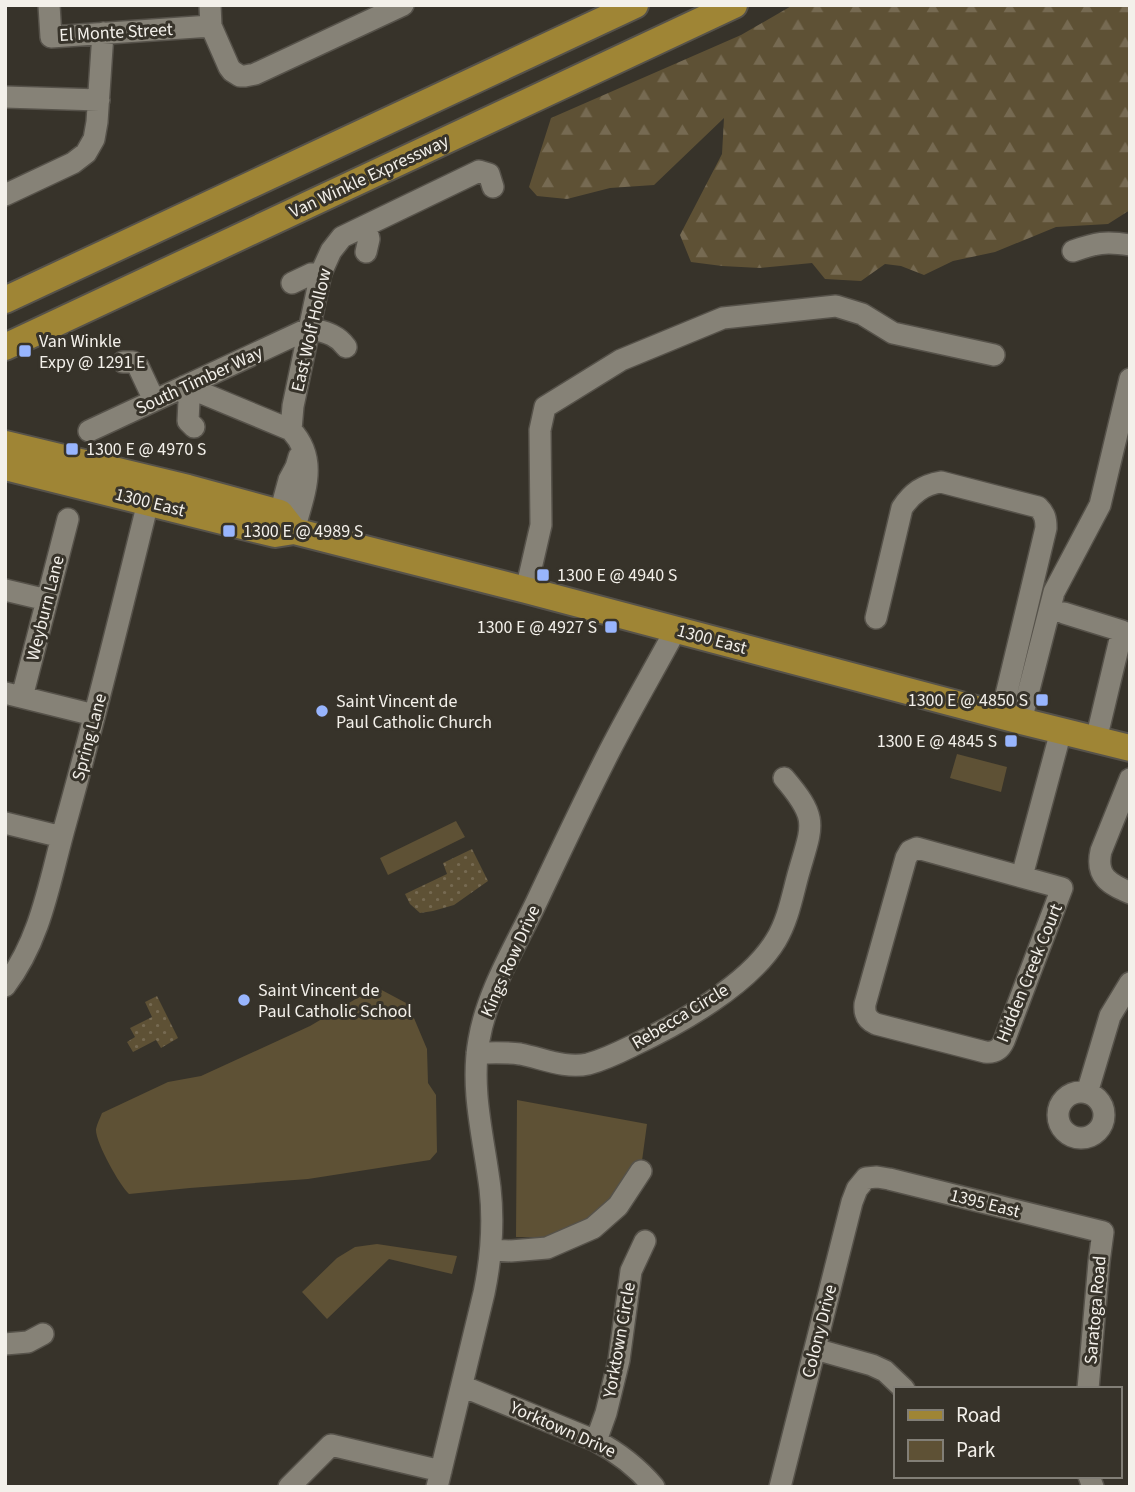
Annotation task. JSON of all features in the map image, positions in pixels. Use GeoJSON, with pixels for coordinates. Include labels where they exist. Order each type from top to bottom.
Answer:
{"type":"FeatureCollection","features":[{"type":"Feature","properties":{"kind":"main road"},"geometry":{"type":"LineString","coordinates":[[5,300],[635,5]]}},
{"type":"Feature","properties":{"kind":"main road","name":"Van Winkle Expressway"},"geometry":{"type":"LineString","coordinates":[[5,347],[734,5]]}},
{"type":"Feature","properties":{"kind":"main road","name":"1300 East"},"geometry":{"type":"LineString","coordinates":[[5,444],[275,534],[287,522],[526,590],[1130,748]]}},
{"type":"Feature","properties":{"kind":"main road","name":"1300 East"},"geometry":{"type":"LineString","coordinates":[[5,467],[151,491]]}},
{"type":"Feature","properties":{"kind":"street","name":"El Monte Street"},"geometry":{"type":"LineString","coordinates":[[49,5],[51,37],[103,33],[211,16]]}},
{"type":"Feature","properties":{"kind":"street"},"geometry":{"type":"LineString","coordinates":[[211,16],[232,71],[245,76],[255,74],[403,5]]}},
{"type":"Feature","properties":{"kind":"street"},"geometry":{"type":"LineString","coordinates":[[5,195],[73,163],[86,153],[94,139],[103,33]]}},
{"type":"Feature","properties":{"kind":"street"},"geometry":{"type":"LineString","coordinates":[[5,97],[99,100]]}},
{"type":"Feature","properties":{"kind":"street","name":"East Wolf Hollow"},"geometry":{"type":"LineString","coordinates":[[290,430],[321,273],[331,251],[342,237],[479,170],[489,174],[493,187]]}},
{"type":"Feature","properties":{"kind":"street"},"geometry":{"type":"LineString","coordinates":[[366,226],[369,239],[366,252]]}},
{"type":"Feature","properties":{"kind":"street"},"geometry":{"type":"LineString","coordinates":[[1073,251],[1096,243],[1130,246]]}},
{"type":"Feature","properties":{"kind":"street"},"geometry":{"type":"LineString","coordinates":[[292,283],[311,274],[321,273]]}},
{"type":"Feature","properties":{"kind":"street"},"geometry":{"type":"LineString","coordinates":[[526,590],[541,525],[540,430],[545,407],[621,360],[723,318],[836,306],[862,314],[893,333],[994,355]]}},
{"type":"Feature","properties":{"kind":"street"},"geometry":{"type":"LineString","coordinates":[[310,328],[331,334],[340,339],[346,347]]}},
{"type":"Feature","properties":{"kind":"street","name":"South Timber Way"},"geometry":{"type":"LineString","coordinates":[[89,431],[310,328]]}},
{"type":"Feature","properties":{"kind":"street"},"geometry":{"type":"LineString","coordinates":[[123,362],[133,362],[138,366],[154,400]]}},
{"type":"Feature","properties":{"kind":"street"},"geometry":{"type":"LineString","coordinates":[[1011,719],[1054,592],[1100,505],[1130,379]]}},
{"type":"Feature","properties":{"kind":"street"},"geometry":{"type":"LineString","coordinates":[[185,386],[189,401],[188,421],[194,427]]}},
{"type":"Feature","properties":{"kind":"street"},"geometry":{"type":"LineString","coordinates":[[185,386],[290,430],[300,439],[308,463],[306,480],[287,522]]}},
{"type":"Feature","properties":{"kind":"street"},"geometry":{"type":"LineString","coordinates":[[876,618],[902,508],[909,497],[920,489],[941,482],[1038,507],[1046,519],[1046,528],[1011,719]]}},
{"type":"Feature","properties":{"kind":"street","name":"Spring Lane"},"geometry":{"type":"LineString","coordinates":[[5,986],[20,965],[37,929],[151,491]]}},
{"type":"Feature","properties":{"kind":"street","name":"Weyburn Lane"},"geometry":{"type":"LineString","coordinates":[[14,695],[47,600],[68,519]]}},
{"type":"Feature","properties":{"kind":"street"},"geometry":{"type":"LineString","coordinates":[[5,590],[47,600]]}},
{"type":"Feature","properties":{"kind":"street"},"geometry":{"type":"LineString","coordinates":[[1064,614],[1122,631],[1096,740]]}},
{"type":"Feature","properties":{"kind":"street","name":"Kings Row Drive"},"geometry":{"type":"LineString","coordinates":[[439,1479],[488,1276],[491,1250],[491,1200],[477,1104],[477,1053],[482,1027],[500,977],[604,762],[676,629]]}},
{"type":"Feature","properties":{"kind":"street"},"geometry":{"type":"LineString","coordinates":[[14,695],[94,715]]}},
{"type":"Feature","properties":{"kind":"street"},"geometry":{"type":"LineString","coordinates":[[1022,876],[1061,731]]}},
{"type":"Feature","properties":{"kind":"street","name":"Rebecca Circle"},"geometry":{"type":"LineString","coordinates":[[477,1053],[516,1054],[565,1065],[588,1064],[616,1054],[668,1027],[695,1012],[741,979],[769,950],[781,931],[810,831],[807,808],[783,778]]}},
{"type":"Feature","properties":{"kind":"street"},"geometry":{"type":"LineString","coordinates":[[1130,779],[1101,851],[1099,863],[1108,882],[1130,893]]}},
{"type":"Feature","properties":{"kind":"street"},"geometry":{"type":"LineString","coordinates":[[5,823],[62,837]]}},
{"type":"Feature","properties":{"kind":"street","name":"Hidden Creek Court"},"geometry":{"type":"LineString","coordinates":[[921,848],[1022,876],[1062,888],[999,1049],[985,1052],[869,1020],[865,1012],[866,1004],[910,851],[921,848]]}},
{"type":"Feature","properties":{"kind":"street"},"geometry":{"type":"LineString","coordinates":[[1087,1093],[1110,1016],[1130,983]]}},
{"type":"Feature","properties":{"kind":"street"},"geometry":{"type":"LineString","coordinates":[[491,1250],[547,1248],[593,1228],[618,1206],[641,1171]]}},
{"type":"Feature","properties":{"kind":"street","name":"1395 East"},"geometry":{"type":"LineString","coordinates":[[866,1178],[889,1179],[1103,1232]]}},
{"type":"Feature","properties":{"kind":"street","name":"Colony Drive"},"geometry":{"type":"LineString","coordinates":[[780,1487],[854,1195],[866,1178]]}},
{"type":"Feature","properties":{"kind":"street","name":"Saratoga Road"},"geometry":{"type":"LineString","coordinates":[[1088,1387],[1103,1232]]}},
{"type":"Feature","properties":{"kind":"street","name":"Yorktown Circle"},"geometry":{"type":"LineString","coordinates":[[596,1441],[619,1360],[631,1271],[645,1241]]}},
{"type":"Feature","properties":{"kind":"street"},"geometry":{"type":"LineString","coordinates":[[5,1344],[28,1342],[43,1334]]}},
{"type":"Feature","properties":{"kind":"street"},"geometry":{"type":"LineString","coordinates":[[815,1349],[872,1365],[885,1371],[902,1387]]}},
{"type":"Feature","properties":{"kind":"street","name":"Yorktown Drive"},"geometry":{"type":"LineString","coordinates":[[462,1386],[596,1441],[624,1457],[654,1487]]}},
{"type":"Feature","properties":{"kind":"street"},"geometry":{"type":"LineString","coordinates":[[289,1487],[331,1445],[439,1479]]}},
{"type":"Feature","properties":{"kind":"green space"},"geometry":{"type":"Polygon","coordinates":[[[793,5],[1130,5],[1130,210],[1108,224],[1056,227],[995,252],[953,261],[924,275],[901,266],[885,264],[861,281],[825,279],[812,263],[760,268],[691,262],[680,235],[722,154],[724,118],[654,185],[610,188],[567,199],[537,196],[529,187],[551,118],[741,35],[793,5]]]}},
{"type":"Feature","properties":{"kind":"green space"},"geometry":{"type":"Polygon","coordinates":[[[957,754],[1007,767],[1001,792],[950,778],[957,754]]]}},
{"type":"Feature","properties":{"kind":"green space"},"geometry":{"type":"Polygon","coordinates":[[[456,821],[465,837],[388,875],[380,858],[456,821]]]}},
{"type":"Feature","properties":{"kind":"green space"},"geometry":{"type":"Polygon","coordinates":[[[472,849],[488,881],[454,905],[420,913],[410,904],[405,894],[447,874],[443,863],[472,849]]]}},
{"type":"Feature","properties":{"kind":"green space"},"geometry":{"type":"Polygon","coordinates":[[[376,987],[408,1004],[427,1049],[428,1083],[436,1095],[437,1152],[430,1160],[308,1179],[129,1194],[99,1144],[96,1129],[102,1113],[168,1082],[201,1076],[310,1026],[376,987]]]}},
{"type":"Feature","properties":{"kind":"green space"},"geometry":{"type":"Polygon","coordinates":[[[157,996],[178,1038],[161,1048],[156,1040],[133,1052],[127,1042],[135,1037],[130,1028],[152,1017],[145,1002],[157,996]]]}},
{"type":"Feature","properties":{"kind":"green space"},"geometry":{"type":"Polygon","coordinates":[[[517,1100],[647,1124],[641,1168],[615,1206],[567,1238],[516,1237],[517,1100]]]}},
{"type":"Feature","properties":{"kind":"green space"},"geometry":{"type":"Polygon","coordinates":[[[377,1244],[457,1256],[452,1274],[389,1259],[327,1319],[302,1292],[337,1258],[355,1247],[377,1244]]]}},
{"type":"Feature","properties":{"kind":"place","name":"Van Winkle Expy @ 1291 E"},"geometry":{"type":"Point","coordinates":[25,351]}},
{"type":"Feature","properties":{"kind":"place","name":"1300 E @ 4970 S"},"geometry":{"type":"Point","coordinates":[72,449]}},
{"type":"Feature","properties":{"kind":"place","name":"1300 E @ 4989 S"},"geometry":{"type":"Point","coordinates":[229,531]}},
{"type":"Feature","properties":{"kind":"place","name":"1300 E @ 4940 S"},"geometry":{"type":"Point","coordinates":[543,575]}},
{"type":"Feature","properties":{"kind":"place","name":"1300 E @ 4927 S"},"geometry":{"type":"Point","coordinates":[611,627]}},
{"type":"Feature","properties":{"kind":"place","name":"1300 E @ 4850 S"},"geometry":{"type":"Point","coordinates":[1042,700]}},
{"type":"Feature","properties":{"kind":"place","name":"Saint Vincent de Paul Catholic Church"},"geometry":{"type":"Point","coordinates":[322,711]}},
{"type":"Feature","properties":{"kind":"place","name":"1300 E @ 4845 S"},"geometry":{"type":"Point","coordinates":[1011,741]}},
{"type":"Feature","properties":{"kind":"place","name":"Saint Vincent de Paul Catholic School"},"geometry":{"type":"Point","coordinates":[244,1000]}}]}
